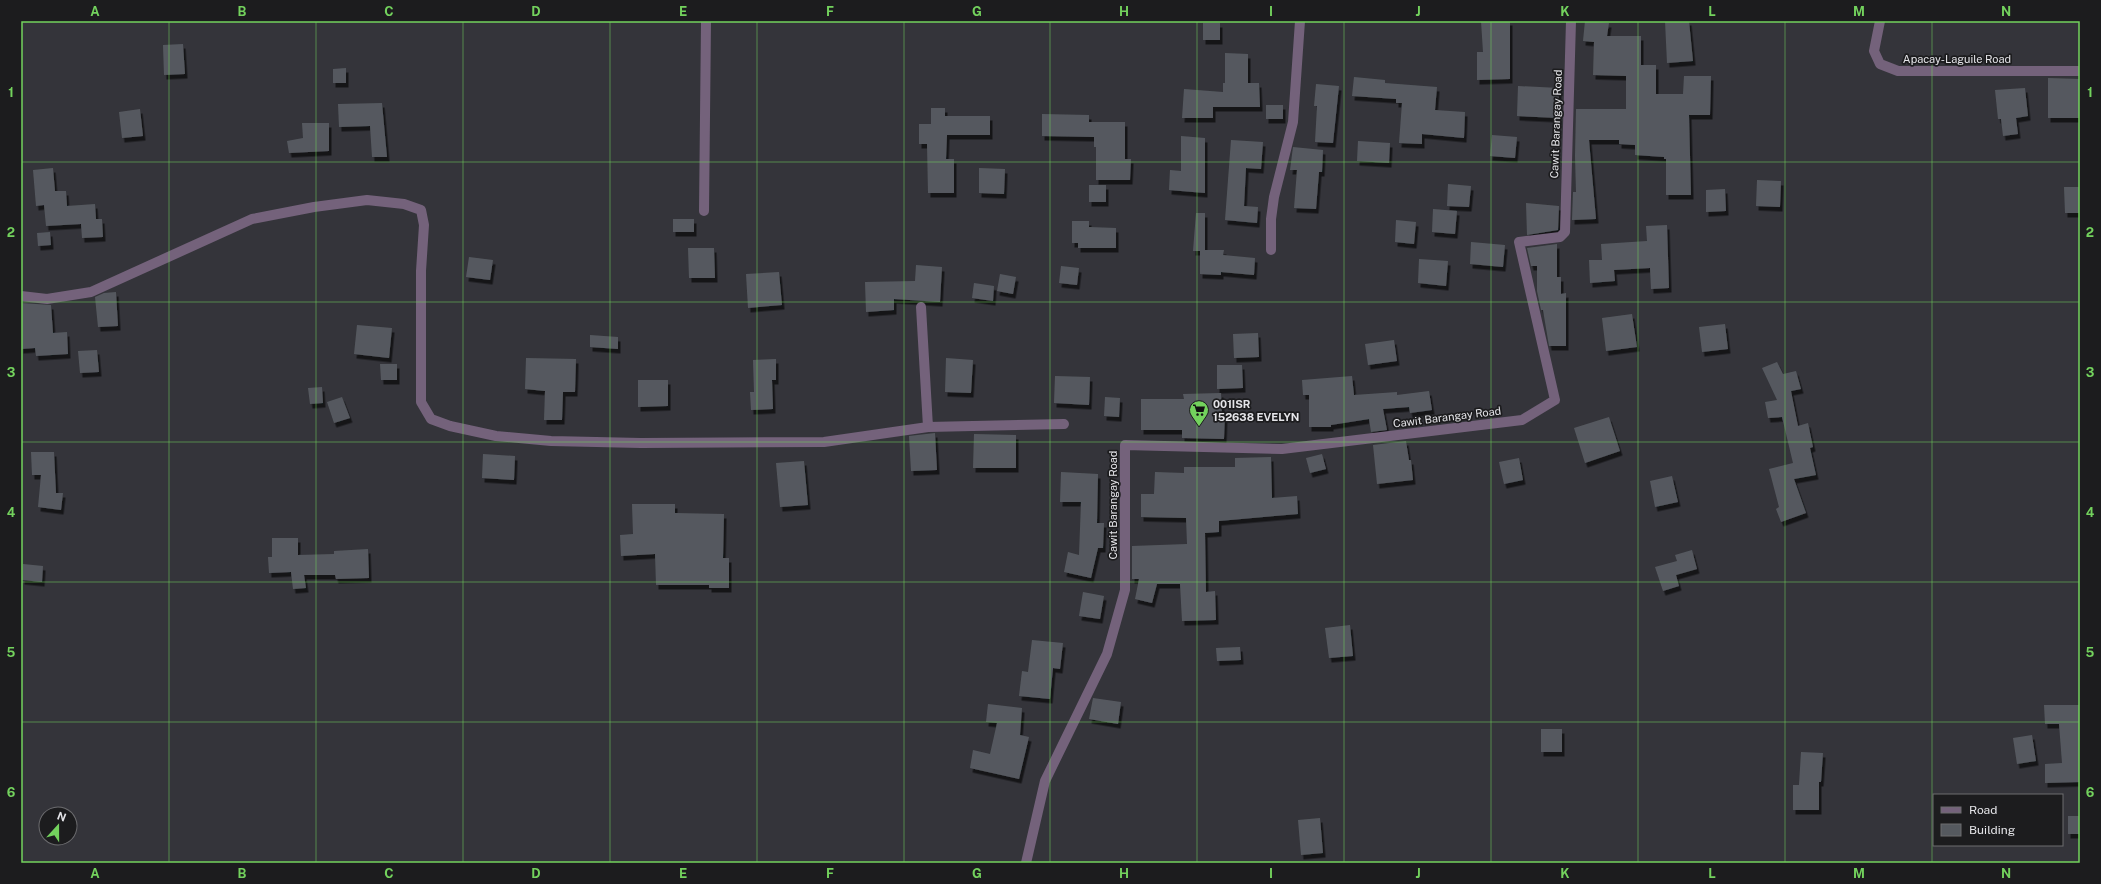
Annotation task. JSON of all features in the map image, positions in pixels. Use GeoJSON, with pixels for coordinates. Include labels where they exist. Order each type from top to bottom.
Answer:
{"type":"FeatureCollection","features":[{"type":"Feature","properties":{"kind":"street"},"geometry":{"type":"LineString","coordinates":[[704,211],[706,21]]}},
{"type":"Feature","properties":{"kind":"street"},"geometry":{"type":"LineString","coordinates":[[1271,250],[1271,219],[1274,197],[1293,122],[1300,21]]}},
{"type":"Feature","properties":{"kind":"street","name":"Cawit Barangay Road"},"geometry":{"type":"LineString","coordinates":[[1026,863],[1045,781],[1108,654],[1125,590],[1125,445],[1282,449],[1522,420],[1555,400],[1519,242],[1560,237],[1565,232],[1571,21]]}},
{"type":"Feature","properties":{"kind":"street","name":"Apacay-Laguile Road"},"geometry":{"type":"LineString","coordinates":[[1880,21],[1874,51],[1880,64],[1898,71],[2080,71]]}},
{"type":"Feature","properties":{"kind":"street"},"geometry":{"type":"LineString","coordinates":[[21,296],[47,299],[92,292],[252,220],[314,207],[367,200],[404,204],[421,210],[424,225],[421,270],[421,402],[431,419],[450,426],[496,436],[551,441],[641,443],[824,442],[928,427],[1064,424]]}},
{"type":"Feature","properties":{"kind":"street"},"geometry":{"type":"LineString","coordinates":[[922,307],[928,427]]}},
{"type":"Feature","properties":{"kind":"building"},"geometry":{"type":"Polygon","coordinates":[[[1481,21],[1510,21],[1510,79],[1477,80],[1477,52],[1483,52],[1481,21]]]}},
{"type":"Feature","properties":{"kind":"building"},"geometry":{"type":"Polygon","coordinates":[[[1585,21],[1609,23],[1607,36],[1641,36],[1641,65],[1656,65],[1656,94],[1683,94],[1684,76],[1711,76],[1710,115],[1689,115],[1691,195],[1666,195],[1666,159],[1664,159],[1664,157],[1635,155],[1635,145],[1619,144],[1619,140],[1589,140],[1596,219],[1572,220],[1573,192],[1576,192],[1576,109],[1626,109],[1626,76],[1593,75],[1594,42],[1583,41],[1585,21]]]}},
{"type":"Feature","properties":{"kind":"building"},"geometry":{"type":"Polygon","coordinates":[[[1665,21],[1689,21],[1693,61],[1667,63],[1665,21]]]}},
{"type":"Feature","properties":{"kind":"building"},"geometry":{"type":"Polygon","coordinates":[[[1203,23],[1220,23],[1220,40],[1203,40],[1203,23]]]}},
{"type":"Feature","properties":{"kind":"building"},"geometry":{"type":"Polygon","coordinates":[[[183,44],[185,74],[164,75],[163,45],[183,44]]]}},
{"type":"Feature","properties":{"kind":"building"},"geometry":{"type":"Polygon","coordinates":[[[1225,53],[1248,54],[1248,83],[1259,83],[1260,107],[1213,107],[1213,118],[1182,118],[1184,89],[1223,92],[1223,83],[1225,83],[1225,53]]]}},
{"type":"Feature","properties":{"kind":"building"},"geometry":{"type":"Polygon","coordinates":[[[346,68],[346,83],[333,83],[333,69],[346,68]]]}},
{"type":"Feature","properties":{"kind":"building"},"geometry":{"type":"Polygon","coordinates":[[[1354,77],[1385,80],[1385,83],[1437,87],[1435,110],[1465,112],[1464,138],[1422,134],[1422,144],[1399,143],[1402,103],[1396,103],[1396,99],[1352,96],[1354,77]]]}},
{"type":"Feature","properties":{"kind":"building"},"geometry":{"type":"Polygon","coordinates":[[[2048,78],[2080,79],[2080,118],[2048,118],[2048,78]]]}},
{"type":"Feature","properties":{"kind":"building"},"geometry":{"type":"Polygon","coordinates":[[[1316,84],[1339,86],[1333,143],[1315,142],[1317,106],[1314,106],[1316,84]]]}},
{"type":"Feature","properties":{"kind":"building"},"geometry":{"type":"Polygon","coordinates":[[[1518,86],[1559,88],[1558,118],[1517,116],[1518,86]]]}},
{"type":"Feature","properties":{"kind":"building"},"geometry":{"type":"Polygon","coordinates":[[[2025,88],[2028,116],[2016,118],[2018,134],[2003,136],[2001,119],[1998,119],[1995,90],[2025,88]]]}},
{"type":"Feature","properties":{"kind":"building"},"geometry":{"type":"Polygon","coordinates":[[[382,103],[387,157],[372,157],[370,126],[339,127],[338,104],[382,103]]]}},
{"type":"Feature","properties":{"kind":"building"},"geometry":{"type":"Polygon","coordinates":[[[1266,105],[1283,105],[1283,119],[1266,119],[1266,105]]]}},
{"type":"Feature","properties":{"kind":"building"},"geometry":{"type":"Polygon","coordinates":[[[931,108],[945,108],[945,116],[990,116],[990,135],[947,135],[946,159],[954,159],[954,193],[928,193],[927,144],[919,144],[919,124],[931,124],[931,108]]]}},
{"type":"Feature","properties":{"kind":"building"},"geometry":{"type":"Polygon","coordinates":[[[140,109],[143,136],[122,138],[119,112],[140,109]]]}},
{"type":"Feature","properties":{"kind":"building"},"geometry":{"type":"Polygon","coordinates":[[[1042,114],[1089,115],[1089,122],[1125,122],[1125,159],[1131,159],[1130,180],[1096,180],[1096,147],[1094,147],[1094,137],[1042,136],[1042,114]]]}},
{"type":"Feature","properties":{"kind":"building"},"geometry":{"type":"Polygon","coordinates":[[[302,123],[329,123],[329,151],[289,153],[287,141],[303,138],[302,123]]]}},
{"type":"Feature","properties":{"kind":"building"},"geometry":{"type":"Polygon","coordinates":[[[1492,135],[1517,137],[1515,158],[1490,156],[1492,135]]]}},
{"type":"Feature","properties":{"kind":"building"},"geometry":{"type":"Polygon","coordinates":[[[1181,136],[1205,138],[1205,193],[1169,190],[1170,170],[1181,171],[1181,136]]]}},
{"type":"Feature","properties":{"kind":"building"},"geometry":{"type":"Polygon","coordinates":[[[1231,140],[1263,142],[1261,169],[1246,168],[1244,206],[1258,207],[1257,223],[1225,220],[1231,140]]]}},
{"type":"Feature","properties":{"kind":"building"},"geometry":{"type":"Polygon","coordinates":[[[1358,141],[1390,143],[1389,163],[1357,161],[1358,141]]]}},
{"type":"Feature","properties":{"kind":"building"},"geometry":{"type":"Polygon","coordinates":[[[1293,147],[1323,150],[1322,172],[1319,172],[1316,209],[1294,208],[1297,170],[1290,170],[1293,147]]]}},
{"type":"Feature","properties":{"kind":"building"},"geometry":{"type":"Polygon","coordinates":[[[53,168],[55,191],[66,191],[67,206],[95,204],[96,219],[102,219],[103,237],[82,238],[81,224],[46,226],[44,205],[36,206],[33,170],[53,168]]]}},
{"type":"Feature","properties":{"kind":"building"},"geometry":{"type":"Polygon","coordinates":[[[979,168],[1005,169],[1004,194],[979,193],[979,168]]]}},
{"type":"Feature","properties":{"kind":"building"},"geometry":{"type":"Polygon","coordinates":[[[1757,180],[1781,181],[1780,207],[1756,206],[1757,180]]]}},
{"type":"Feature","properties":{"kind":"building"},"geometry":{"type":"Polygon","coordinates":[[[1448,184],[1471,186],[1469,207],[1447,206],[1448,184]]]}},
{"type":"Feature","properties":{"kind":"building"},"geometry":{"type":"Polygon","coordinates":[[[1089,185],[1106,185],[1106,202],[1089,202],[1089,185]]]}},
{"type":"Feature","properties":{"kind":"building"},"geometry":{"type":"Polygon","coordinates":[[[2064,187],[2080,187],[2080,213],[2065,213],[2064,187]]]}},
{"type":"Feature","properties":{"kind":"building"},"geometry":{"type":"Polygon","coordinates":[[[1725,189],[1726,211],[1706,212],[1706,190],[1725,189]]]}},
{"type":"Feature","properties":{"kind":"building"},"geometry":{"type":"Polygon","coordinates":[[[1526,203],[1559,206],[1558,230],[1527,235],[1526,203]]]}},
{"type":"Feature","properties":{"kind":"building"},"geometry":{"type":"Polygon","coordinates":[[[1433,209],[1457,211],[1455,234],[1432,232],[1433,209]]]}},
{"type":"Feature","properties":{"kind":"building"},"geometry":{"type":"Polygon","coordinates":[[[1196,213],[1205,213],[1205,250],[1224,250],[1223,255],[1255,258],[1254,275],[1221,272],[1221,275],[1200,274],[1200,251],[1193,251],[1196,213]]]}},
{"type":"Feature","properties":{"kind":"building"},"geometry":{"type":"Polygon","coordinates":[[[673,219],[694,219],[694,232],[673,232],[673,219]]]}},
{"type":"Feature","properties":{"kind":"building"},"geometry":{"type":"Polygon","coordinates":[[[1396,220],[1416,222],[1414,244],[1395,242],[1396,220]]]}},
{"type":"Feature","properties":{"kind":"building"},"geometry":{"type":"Polygon","coordinates":[[[1072,221],[1089,221],[1089,227],[1116,228],[1116,248],[1078,248],[1078,243],[1072,243],[1072,221]]]}},
{"type":"Feature","properties":{"kind":"building"},"geometry":{"type":"Polygon","coordinates":[[[1667,225],[1669,288],[1651,289],[1650,268],[1614,270],[1615,281],[1590,283],[1589,260],[1602,260],[1601,244],[1647,241],[1646,226],[1667,225]]]}},
{"type":"Feature","properties":{"kind":"building"},"geometry":{"type":"Polygon","coordinates":[[[50,232],[51,245],[38,246],[37,233],[50,232]]]}},
{"type":"Feature","properties":{"kind":"building"},"geometry":{"type":"Polygon","coordinates":[[[1471,242],[1505,245],[1503,267],[1470,264],[1471,242]]]}},
{"type":"Feature","properties":{"kind":"building"},"geometry":{"type":"Polygon","coordinates":[[[1557,244],[1557,277],[1561,277],[1561,294],[1566,293],[1566,346],[1549,346],[1543,310],[1541,310],[1537,291],[1537,266],[1531,266],[1527,248],[1557,244]]]}},
{"type":"Feature","properties":{"kind":"building"},"geometry":{"type":"Polygon","coordinates":[[[688,248],[714,248],[715,278],[689,278],[688,248]]]}},
{"type":"Feature","properties":{"kind":"building"},"geometry":{"type":"Polygon","coordinates":[[[469,257],[493,260],[490,280],[466,277],[469,257]]]}},
{"type":"Feature","properties":{"kind":"building"},"geometry":{"type":"Polygon","coordinates":[[[1419,259],[1448,261],[1446,286],[1418,283],[1419,259]]]}},
{"type":"Feature","properties":{"kind":"building"},"geometry":{"type":"Polygon","coordinates":[[[916,265],[942,267],[940,302],[894,299],[894,310],[866,312],[865,282],[915,281],[916,265]]]}},
{"type":"Feature","properties":{"kind":"building"},"geometry":{"type":"Polygon","coordinates":[[[1061,266],[1079,268],[1077,285],[1059,283],[1061,266]]]}},
{"type":"Feature","properties":{"kind":"building"},"geometry":{"type":"Polygon","coordinates":[[[779,272],[782,305],[748,308],[746,274],[779,272]]]}},
{"type":"Feature","properties":{"kind":"building"},"geometry":{"type":"Polygon","coordinates":[[[1000,274],[1016,277],[1013,294],[997,291],[1000,274]]]}},
{"type":"Feature","properties":{"kind":"building"},"geometry":{"type":"Polygon","coordinates":[[[974,283],[994,286],[993,301],[972,298],[974,283]]]}},
{"type":"Feature","properties":{"kind":"building"},"geometry":{"type":"Polygon","coordinates":[[[116,292],[118,326],[98,327],[95,297],[104,293],[116,292]]]}},
{"type":"Feature","properties":{"kind":"building"},"geometry":{"type":"Polygon","coordinates":[[[21,303],[51,305],[53,333],[67,332],[68,354],[36,356],[35,348],[21,349],[21,303]]]}},
{"type":"Feature","properties":{"kind":"building"},"geometry":{"type":"Polygon","coordinates":[[[1632,314],[1637,347],[1606,351],[1602,318],[1632,314]]]}},
{"type":"Feature","properties":{"kind":"building"},"geometry":{"type":"Polygon","coordinates":[[[1725,324],[1728,349],[1702,352],[1699,327],[1725,324]]]}},
{"type":"Feature","properties":{"kind":"building"},"geometry":{"type":"Polygon","coordinates":[[[357,325],[392,328],[389,358],[354,354],[357,325]]]}},
{"type":"Feature","properties":{"kind":"building"},"geometry":{"type":"Polygon","coordinates":[[[1258,333],[1259,357],[1234,358],[1233,334],[1258,333]]]}},
{"type":"Feature","properties":{"kind":"building"},"geometry":{"type":"Polygon","coordinates":[[[590,335],[618,337],[618,349],[590,347],[590,335]]]}},
{"type":"Feature","properties":{"kind":"building"},"geometry":{"type":"Polygon","coordinates":[[[1394,340],[1397,361],[1368,365],[1365,344],[1394,340]]]}},
{"type":"Feature","properties":{"kind":"building"},"geometry":{"type":"Polygon","coordinates":[[[97,350],[99,372],[80,373],[78,351],[97,350]]]}},
{"type":"Feature","properties":{"kind":"building"},"geometry":{"type":"Polygon","coordinates":[[[526,358],[576,359],[575,392],[563,392],[562,420],[544,420],[545,391],[525,389],[526,358]]]}},
{"type":"Feature","properties":{"kind":"building"},"geometry":{"type":"Polygon","coordinates":[[[946,358],[973,360],[971,393],[945,392],[946,358]]]}},
{"type":"Feature","properties":{"kind":"building"},"geometry":{"type":"Polygon","coordinates":[[[776,359],[776,380],[772,380],[773,409],[751,410],[750,392],[754,392],[753,360],[776,359]]]}},
{"type":"Feature","properties":{"kind":"building"},"geometry":{"type":"Polygon","coordinates":[[[1777,362],[1783,374],[1796,371],[1801,389],[1791,391],[1798,426],[1808,423],[1813,447],[1810,448],[1816,475],[1794,479],[1806,513],[1781,522],[1776,509],[1779,507],[1769,469],[1793,463],[1782,417],[1768,418],[1765,402],[1777,400],[1762,368],[1777,362]]]}},
{"type":"Feature","properties":{"kind":"building"},"geometry":{"type":"Polygon","coordinates":[[[380,364],[397,364],[397,380],[381,380],[380,364]]]}},
{"type":"Feature","properties":{"kind":"building"},"geometry":{"type":"Polygon","coordinates":[[[1217,365],[1242,365],[1243,388],[1217,389],[1217,365]]]}},
{"type":"Feature","properties":{"kind":"building"},"geometry":{"type":"Polygon","coordinates":[[[1055,376],[1090,377],[1089,405],[1054,403],[1055,376]]]}},
{"type":"Feature","properties":{"kind":"building"},"geometry":{"type":"Polygon","coordinates":[[[1352,376],[1354,395],[1397,392],[1397,395],[1429,391],[1432,410],[1410,413],[1409,407],[1383,409],[1387,430],[1371,432],[1369,419],[1331,425],[1331,427],[1309,427],[1309,395],[1303,395],[1302,380],[1352,376]]]}},
{"type":"Feature","properties":{"kind":"building"},"geometry":{"type":"Polygon","coordinates":[[[638,380],[668,380],[668,406],[638,407],[638,380]]]}},
{"type":"Feature","properties":{"kind":"building"},"geometry":{"type":"Polygon","coordinates":[[[322,387],[323,403],[310,404],[308,388],[322,387]]]}},
{"type":"Feature","properties":{"kind":"building"},"geometry":{"type":"Polygon","coordinates":[[[1221,393],[1222,413],[1225,413],[1224,439],[1182,438],[1182,430],[1141,430],[1141,399],[1184,399],[1183,394],[1221,393]]]}},
{"type":"Feature","properties":{"kind":"building"},"geometry":{"type":"Polygon","coordinates":[[[342,397],[350,418],[334,423],[327,402],[342,397]]]}},
{"type":"Feature","properties":{"kind":"building"},"geometry":{"type":"Polygon","coordinates":[[[1105,397],[1120,398],[1119,417],[1104,416],[1105,397]]]}},
{"type":"Feature","properties":{"kind":"building"},"geometry":{"type":"Polygon","coordinates":[[[1609,417],[1620,451],[1585,463],[1574,428],[1609,417]]]}},
{"type":"Feature","properties":{"kind":"building"},"geometry":{"type":"Polygon","coordinates":[[[935,433],[937,470],[911,471],[909,436],[935,433]]]}},
{"type":"Feature","properties":{"kind":"building"},"geometry":{"type":"Polygon","coordinates":[[[974,434],[1016,435],[1016,468],[973,468],[974,434]]]}},
{"type":"Feature","properties":{"kind":"building"},"geometry":{"type":"Polygon","coordinates":[[[1406,441],[1409,460],[1411,460],[1413,480],[1377,484],[1373,445],[1406,441]]]}},
{"type":"Feature","properties":{"kind":"building"},"geometry":{"type":"Polygon","coordinates":[[[31,452],[54,452],[56,493],[63,493],[61,510],[38,507],[41,475],[32,475],[31,452]]]}},
{"type":"Feature","properties":{"kind":"building"},"geometry":{"type":"Polygon","coordinates":[[[483,454],[515,456],[514,480],[482,478],[483,454]]]}},
{"type":"Feature","properties":{"kind":"building"},"geometry":{"type":"Polygon","coordinates":[[[1322,454],[1326,469],[1310,473],[1306,458],[1322,454]]]}},
{"type":"Feature","properties":{"kind":"building"},"geometry":{"type":"Polygon","coordinates":[[[1271,457],[1272,498],[1297,496],[1298,514],[1219,521],[1219,532],[1205,533],[1206,592],[1215,591],[1216,620],[1182,621],[1180,584],[1157,584],[1152,603],[1135,599],[1139,579],[1132,579],[1132,546],[1187,544],[1186,518],[1141,517],[1141,494],[1154,494],[1155,472],[1184,473],[1184,467],[1235,467],[1235,458],[1271,457]]]}},
{"type":"Feature","properties":{"kind":"building"},"geometry":{"type":"Polygon","coordinates":[[[1519,458],[1523,480],[1504,484],[1499,462],[1519,458]]]}},
{"type":"Feature","properties":{"kind":"building"},"geometry":{"type":"Polygon","coordinates":[[[804,461],[808,505],[780,507],[776,463],[804,461]]]}},
{"type":"Feature","properties":{"kind":"building"},"geometry":{"type":"Polygon","coordinates":[[[1061,472],[1098,474],[1097,523],[1104,523],[1103,548],[1098,548],[1091,578],[1064,572],[1068,552],[1079,555],[1081,502],[1060,502],[1061,472]]]}},
{"type":"Feature","properties":{"kind":"building"},"geometry":{"type":"Polygon","coordinates":[[[1672,476],[1678,502],[1655,507],[1650,481],[1672,476]]]}},
{"type":"Feature","properties":{"kind":"building"},"geometry":{"type":"Polygon","coordinates":[[[632,504],[675,504],[675,513],[724,514],[723,558],[729,558],[729,588],[709,588],[709,585],[656,585],[655,554],[621,556],[620,535],[633,534],[632,504]]]}},
{"type":"Feature","properties":{"kind":"building"},"geometry":{"type":"Polygon","coordinates":[[[272,538],[298,538],[298,555],[334,554],[334,551],[368,549],[369,578],[336,579],[335,575],[304,575],[306,588],[293,589],[291,572],[269,573],[268,557],[272,557],[272,538]]]}},
{"type":"Feature","properties":{"kind":"building"},"geometry":{"type":"Polygon","coordinates":[[[1692,550],[1697,569],[1676,575],[1679,586],[1663,591],[1655,567],[1677,561],[1675,555],[1692,550]]]}},
{"type":"Feature","properties":{"kind":"building"},"geometry":{"type":"Polygon","coordinates":[[[23,564],[43,566],[42,582],[22,580],[23,564]]]}},
{"type":"Feature","properties":{"kind":"building"},"geometry":{"type":"Polygon","coordinates":[[[1083,592],[1104,596],[1100,619],[1079,616],[1083,592]]]}},
{"type":"Feature","properties":{"kind":"building"},"geometry":{"type":"Polygon","coordinates":[[[1350,625],[1353,656],[1329,658],[1325,628],[1350,625]]]}},
{"type":"Feature","properties":{"kind":"building"},"geometry":{"type":"Polygon","coordinates":[[[1032,640],[1063,643],[1060,669],[1053,668],[1050,699],[1019,696],[1022,671],[1028,672],[1032,640]]]}},
{"type":"Feature","properties":{"kind":"building"},"geometry":{"type":"Polygon","coordinates":[[[1240,647],[1241,660],[1217,661],[1216,648],[1240,647]]]}},
{"type":"Feature","properties":{"kind":"building"},"geometry":{"type":"Polygon","coordinates":[[[1093,698],[1121,702],[1118,724],[1089,719],[1093,698]]]}},
{"type":"Feature","properties":{"kind":"building"},"geometry":{"type":"Polygon","coordinates":[[[988,704],[1022,708],[1020,735],[1029,737],[1019,779],[970,768],[973,750],[990,754],[997,723],[986,722],[988,704]]]}},
{"type":"Feature","properties":{"kind":"building"},"geometry":{"type":"Polygon","coordinates":[[[2044,705],[2079,705],[2080,782],[2045,783],[2045,764],[2062,763],[2059,724],[2045,724],[2044,705]]]}},
{"type":"Feature","properties":{"kind":"building"},"geometry":{"type":"Polygon","coordinates":[[[1541,729],[1562,729],[1562,752],[1541,752],[1541,729]]]}},
{"type":"Feature","properties":{"kind":"building"},"geometry":{"type":"Polygon","coordinates":[[[2032,735],[2036,761],[2017,764],[2013,738],[2032,735]]]}},
{"type":"Feature","properties":{"kind":"building"},"geometry":{"type":"Polygon","coordinates":[[[1801,752],[1823,753],[1821,782],[1819,782],[1819,810],[1793,810],[1793,785],[1799,785],[1801,752]]]}},
{"type":"Feature","properties":{"kind":"building"},"geometry":{"type":"Polygon","coordinates":[[[2068,816],[2080,816],[2080,834],[2068,834],[2068,816]]]}},
{"type":"Feature","properties":{"kind":"building"},"geometry":{"type":"Polygon","coordinates":[[[1320,818],[1323,853],[1301,855],[1298,820],[1320,818]]]}},
{"type":"Feature","properties":{"kind":"place","name":"001ISR 152638 EVELYN"},"geometry":{"type":"Point","coordinates":[1199,427]}}]}
